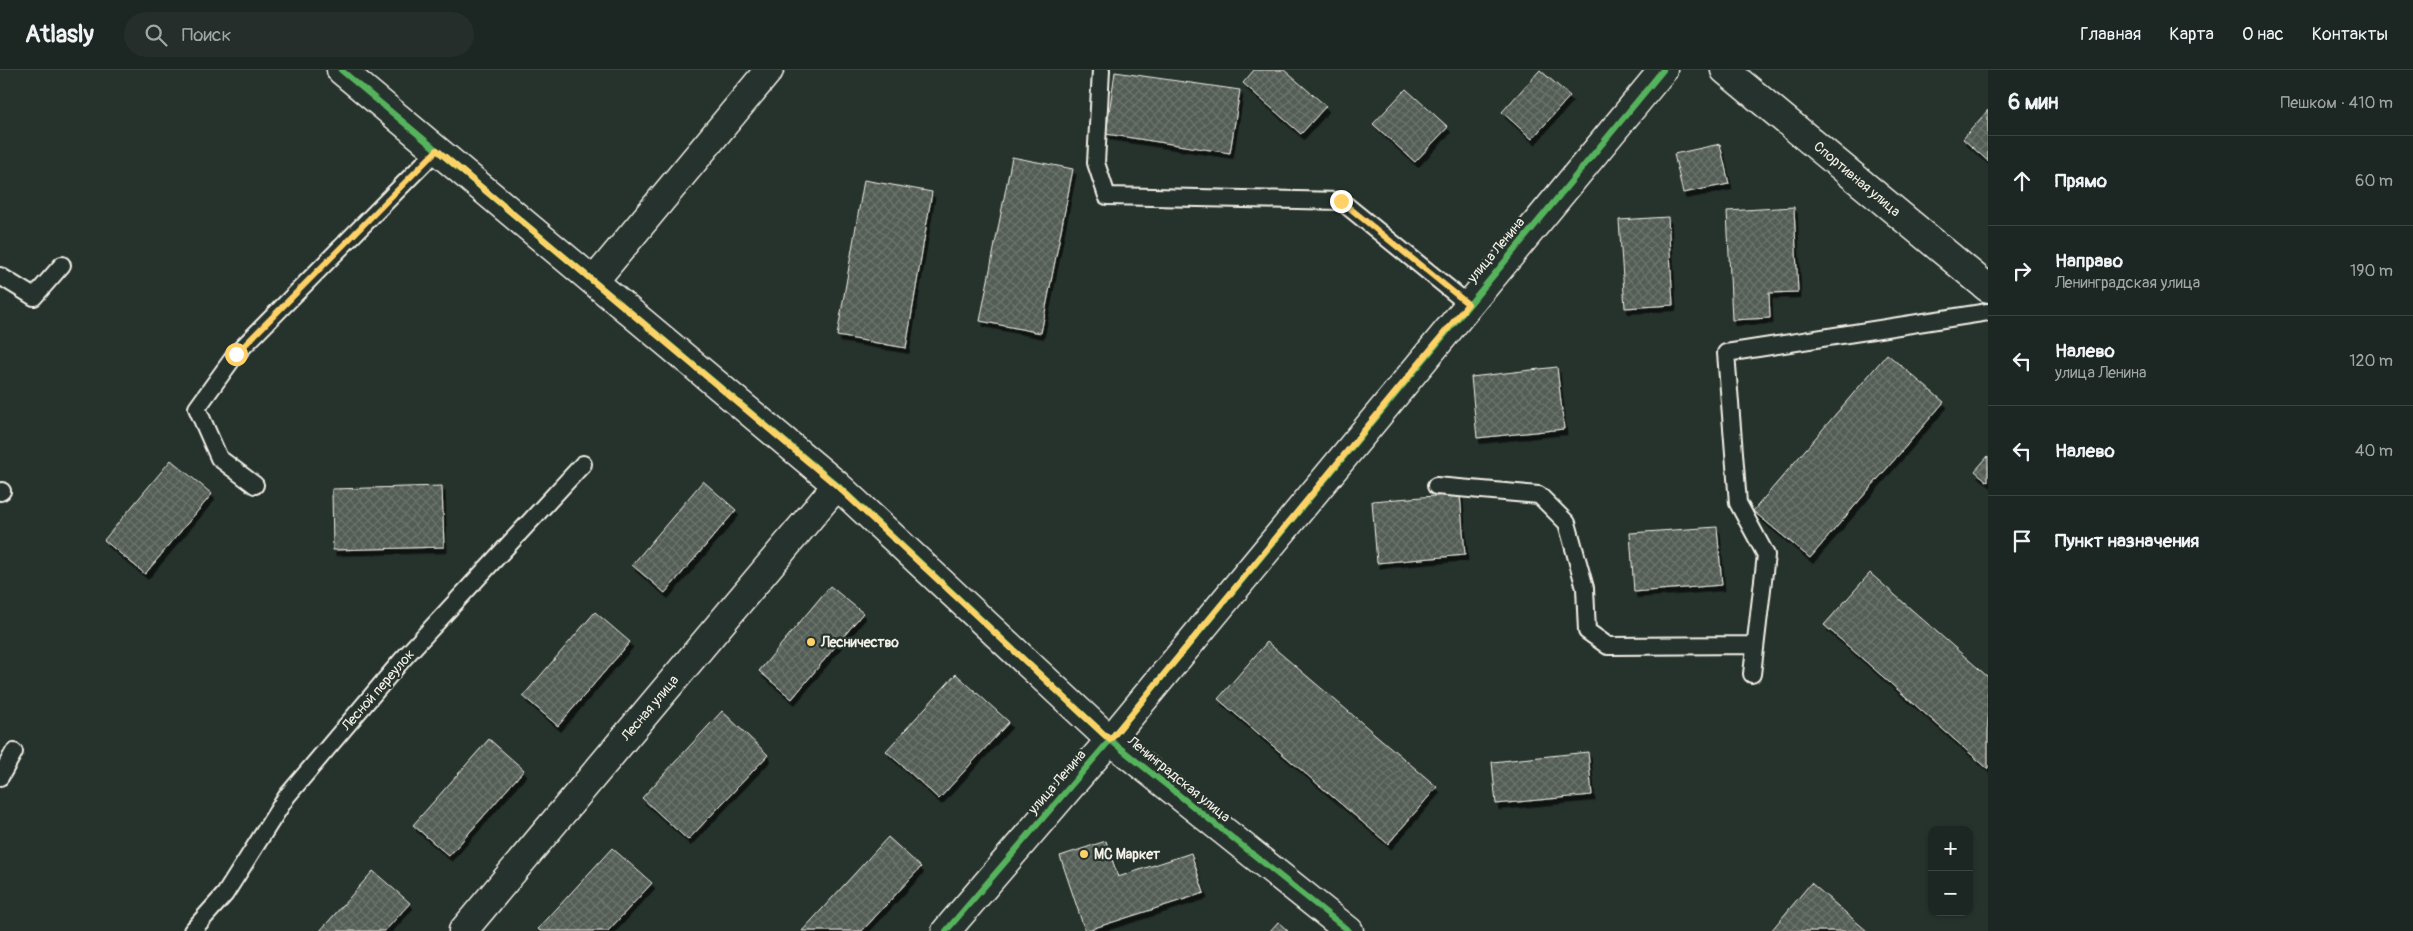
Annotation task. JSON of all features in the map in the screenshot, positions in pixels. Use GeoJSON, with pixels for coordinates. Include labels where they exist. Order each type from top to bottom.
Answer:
{"type":"FeatureCollection","features":[{"type":"Feature","properties":{"kind":"street","name":"Ленинградская улица"},"geometry":{"type":"LineString","coordinates":[[341,70],[837,486],[1110,740],[1349,931]]}},
{"type":"Feature","properties":{"kind":"street"},"geometry":{"type":"LineString","coordinates":[[594,281],[768,70]]}},
{"type":"Feature","properties":{"kind":"street","name":"улица Ленина"},"geometry":{"type":"LineString","coordinates":[[946,931],[1110,740],[1663,70]]}},
{"type":"Feature","properties":{"kind":"street","name":"Спортивная улица"},"geometry":{"type":"LineString","coordinates":[[1725,70],[1988,288]]}},
{"type":"Feature","properties":{"kind":"street","name":"Лесная улица"},"geometry":{"type":"LineString","coordinates":[[463,931],[837,486]]}},
{"type":"Feature","properties":{"kind":"lane"},"geometry":{"type":"LineString","coordinates":[[1101,70],[1096,163],[1108,196],[1341,201],[1468,304]]}},
{"type":"Feature","properties":{"kind":"lane"},"geometry":{"type":"LineString","coordinates":[[255,485],[220,458],[197,408],[236,354],[437,150]]}},
{"type":"Feature","properties":{"kind":"lane"},"geometry":{"type":"LineString","coordinates":[[0,276],[34,297],[62,265]]}},
{"type":"Feature","properties":{"kind":"lane"},"geometry":{"type":"LineString","coordinates":[[1752,674],[1766,555],[1738,503],[1726,353],[1988,312]]}},
{"type":"Feature","properties":{"kind":"lane","name":"Лесной переулок"},"geometry":{"type":"LineString","coordinates":[[192,931],[225,894],[288,796],[402,660],[583,464]]}},
{"type":"Feature","properties":{"kind":"lane"},"geometry":{"type":"LineString","coordinates":[[1436,486],[1539,495],[1567,523],[1585,588],[1587,632],[1608,646],[1755,645]]}},
{"type":"Feature","properties":{"kind":"lane"},"geometry":{"type":"LineString","coordinates":[[0,778],[14,752]]}},
{"type":"Feature","properties":{"kind":"building"},"geometry":{"type":"Polygon","coordinates":[[[1254,70],[1284,70],[1326,106],[1301,134],[1243,83],[1254,70]]]}},
{"type":"Feature","properties":{"kind":"building"},"geometry":{"type":"Polygon","coordinates":[[[1540,70],[1570,96],[1532,139],[1502,112],[1540,70]]]}},
{"type":"Feature","properties":{"kind":"building"},"geometry":{"type":"Polygon","coordinates":[[[1115,72],[1240,90],[1230,153],[1106,134],[1115,72]]]}},
{"type":"Feature","properties":{"kind":"building"},"geometry":{"type":"Polygon","coordinates":[[[1406,89],[1448,127],[1415,162],[1373,124],[1406,89]]]}},
{"type":"Feature","properties":{"kind":"building"},"geometry":{"type":"Polygon","coordinates":[[[1988,110],[1988,161],[1963,139],[1988,110]]]}},
{"type":"Feature","properties":{"kind":"building"},"geometry":{"type":"Polygon","coordinates":[[[1720,144],[1729,184],[1683,193],[1674,154],[1720,144]]]}},
{"type":"Feature","properties":{"kind":"building"},"geometry":{"type":"Polygon","coordinates":[[[1012,157],[1073,169],[1041,333],[980,321],[1012,157]]]}},
{"type":"Feature","properties":{"kind":"building"},"geometry":{"type":"Polygon","coordinates":[[[864,180],[932,192],[906,348],[837,336],[864,180]]]}},
{"type":"Feature","properties":{"kind":"building"},"geometry":{"type":"Polygon","coordinates":[[[1794,207],[1798,292],[1769,293],[1770,318],[1732,320],[1727,211],[1794,207]]]}},
{"type":"Feature","properties":{"kind":"building"},"geometry":{"type":"Polygon","coordinates":[[[1668,217],[1673,305],[1625,308],[1619,220],[1668,217]]]}},
{"type":"Feature","properties":{"kind":"building"},"geometry":{"type":"Polygon","coordinates":[[[1887,354],[1944,402],[1810,558],[1753,511],[1887,354]]]}},
{"type":"Feature","properties":{"kind":"building"},"geometry":{"type":"Polygon","coordinates":[[[1557,367],[1564,429],[1477,438],[1471,377],[1557,367]]]}},
{"type":"Feature","properties":{"kind":"building"},"geometry":{"type":"Polygon","coordinates":[[[1988,456],[1988,482],[1975,471],[1988,456]]]}},
{"type":"Feature","properties":{"kind":"building"},"geometry":{"type":"Polygon","coordinates":[[[171,460],[212,494],[145,574],[104,540],[171,460]]]}},
{"type":"Feature","properties":{"kind":"building"},"geometry":{"type":"Polygon","coordinates":[[[703,481],[736,510],[665,593],[632,565],[703,481]]]}},
{"type":"Feature","properties":{"kind":"building"},"geometry":{"type":"Polygon","coordinates":[[[442,486],[444,547],[333,550],[332,489],[442,486]]]}},
{"type":"Feature","properties":{"kind":"building"},"geometry":{"type":"Polygon","coordinates":[[[1460,494],[1465,555],[1377,563],[1372,501],[1460,494]]]}},
{"type":"Feature","properties":{"kind":"building"},"geometry":{"type":"Polygon","coordinates":[[[1717,527],[1722,585],[1634,592],[1630,533],[1717,527]]]}},
{"type":"Feature","properties":{"kind":"building"},"geometry":{"type":"Polygon","coordinates":[[[1870,573],[1988,677],[1988,769],[1824,625],[1870,573]]]}},
{"type":"Feature","properties":{"kind":"building","name":"Лесничество"},"geometry":{"type":"Polygon","coordinates":[[[830,586],[863,613],[792,699],[759,671],[830,586]]]}},
{"type":"Feature","properties":{"kind":"building"},"geometry":{"type":"Polygon","coordinates":[[[595,612],[630,642],[558,726],[523,696],[595,612]]]}},
{"type":"Feature","properties":{"kind":"building"},"geometry":{"type":"Polygon","coordinates":[[[1267,642],[1437,787],[1388,844],[1218,699],[1267,642]]]}},
{"type":"Feature","properties":{"kind":"building"},"geometry":{"type":"Polygon","coordinates":[[[956,674],[1009,722],[939,799],[886,751],[956,674]]]}},
{"type":"Feature","properties":{"kind":"building"},"geometry":{"type":"Polygon","coordinates":[[[722,711],[768,755],[688,840],[642,798],[722,711]]]}},
{"type":"Feature","properties":{"kind":"building"},"geometry":{"type":"Polygon","coordinates":[[[489,739],[524,770],[449,856],[413,825],[489,739]]]}},
{"type":"Feature","properties":{"kind":"building"},"geometry":{"type":"Polygon","coordinates":[[[1588,752],[1592,795],[1496,804],[1492,762],[1588,752]]]}},
{"type":"Feature","properties":{"kind":"building"},"geometry":{"type":"Polygon","coordinates":[[[888,837],[921,867],[862,931],[802,931],[888,837]]]}},
{"type":"Feature","properties":{"kind":"building"},"geometry":{"type":"Polygon","coordinates":[[[1106,841],[1118,877],[1191,853],[1204,893],[1085,931],[1060,856],[1106,841]]]}},
{"type":"Feature","properties":{"kind":"building"},"geometry":{"type":"Polygon","coordinates":[[[612,848],[652,883],[608,931],[540,931],[538,929],[612,848]]]}},
{"type":"Feature","properties":{"kind":"building"},"geometry":{"type":"Polygon","coordinates":[[[373,871],[410,903],[385,931],[320,931],[373,871]]]}},
{"type":"Feature","properties":{"kind":"building"},"geometry":{"type":"Polygon","coordinates":[[[1811,883],[1867,931],[1771,931],[1811,883]]]}},
{"type":"Feature","properties":{"kind":"building"},"geometry":{"type":"Polygon","coordinates":[[[1278,922],[1288,931],[1270,931],[1278,922]]]}},
{"type":"Feature","properties":{"kind":"cycle path"},"geometry":{"type":"LineString","coordinates":[[341,70],[837,485],[1110,740],[1349,931]]}},
{"type":"Feature","properties":{"kind":"cycle path"},"geometry":{"type":"LineString","coordinates":[[946,931],[1110,740],[1663,70]]}},
{"type":"Feature","properties":{"kind":"place","name":"Лесничество"},"geometry":{"type":"Point","coordinates":[811,642]}},
{"type":"Feature","properties":{"kind":"place","name":"МС Маркет"},"geometry":{"type":"Point","coordinates":[1084,854]}},
{"type":"Feature","properties":{"kind":"route"},"geometry":{"type":"LineString","coordinates":[[236,354],[437,150],[758,417],[837,486],[1110,740],[1468,304],[1341,201]]}}]}
